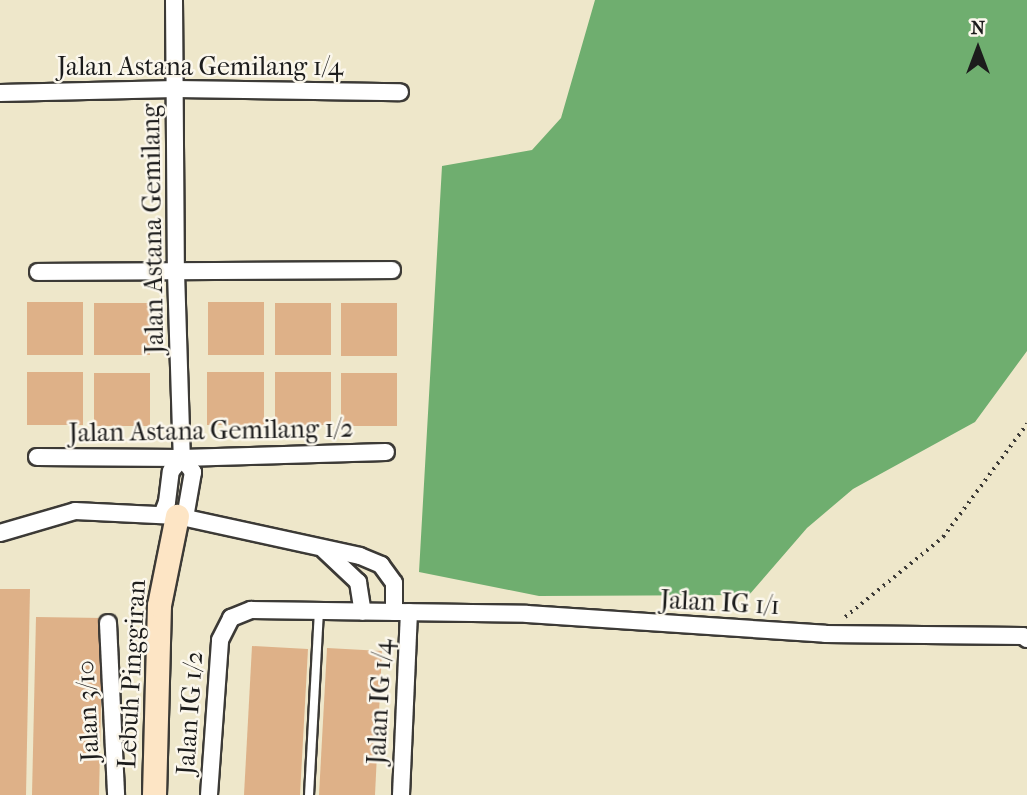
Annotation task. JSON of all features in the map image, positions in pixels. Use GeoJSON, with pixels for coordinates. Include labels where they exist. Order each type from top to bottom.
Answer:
{"type":"FeatureCollection","features":[{"type":"Feature","properties":{"kind":"street","name":"Jalan Astana Gemilang"},"geometry":{"type":"LineString","coordinates":[[174,0],[176,272],[181,458],[193,472],[175,516]]}},
{"type":"Feature","properties":{"kind":"street","name":"Jalan Astana Gemilang 1/4"},"geometry":{"type":"LineString","coordinates":[[0,93],[176,89],[400,92]]}},
{"type":"Feature","properties":{"kind":"street"},"geometry":{"type":"LineString","coordinates":[[38,272],[391,270]]}},
{"type":"Feature","properties":{"kind":"street","name":"Jalan Astana Gemilang 1/2"},"geometry":{"type":"LineString","coordinates":[[37,457],[181,458],[386,452]]}},
{"type":"Feature","properties":{"kind":"street","name":"Jalan Astana Gemilang"},"geometry":{"type":"LineString","coordinates":[[175,516],[167,502],[171,471],[181,458]]}},
{"type":"Feature","properties":{"kind":"street","name":"Jalan IG 1/4"},"geometry":{"type":"LineString","coordinates":[[0,533],[75,512],[175,516],[360,556],[381,565],[394,583],[401,612],[401,795]]}},
{"type":"Feature","properties":{"kind":"street","name":"Lebuh Pinggiran"},"geometry":{"type":"LineString","coordinates":[[154,795],[159,604],[175,516]]}},
{"type":"Feature","properties":{"kind":"street"},"geometry":{"type":"LineString","coordinates":[[322,548],[358,582],[363,612]]}},
{"type":"Feature","properties":{"kind":"street","name":"Jalan IG 1/1"},"geometry":{"type":"LineString","coordinates":[[251,610],[527,614],[825,634],[1023,636],[1027,639]]}},
{"type":"Feature","properties":{"kind":"street","name":"Jalan IG 1/2"},"geometry":{"type":"LineString","coordinates":[[209,795],[220,640],[231,618],[251,610]]}},
{"type":"Feature","properties":{"kind":"street","name":"Jalan 3/10"},"geometry":{"type":"LineString","coordinates":[[108,624],[116,795]]}},
{"type":"Feature","properties":{"kind":"lane"},"geometry":{"type":"LineString","coordinates":[[309,795],[319,610]]}},
{"type":"Feature","properties":{"kind":"path"},"geometry":{"type":"LineString","coordinates":[[825,634],[943,537],[1027,424]]}},
{"type":"Feature","properties":{"kind":"green space"},"geometry":{"type":"Polygon","coordinates":[[[595,0],[1027,0],[1027,351],[975,422],[853,489],[807,528],[749,595],[539,596],[419,572],[442,166],[532,150],[561,118],[595,0]]]}},
{"type":"Feature","properties":{"kind":"building"},"geometry":{"type":"Polygon","coordinates":[[[27,302],[83,302],[83,355],[27,355],[27,302]]]}},
{"type":"Feature","properties":{"kind":"building"},"geometry":{"type":"Polygon","coordinates":[[[208,302],[264,302],[264,355],[208,355],[208,302]]]}},
{"type":"Feature","properties":{"kind":"building"},"geometry":{"type":"Polygon","coordinates":[[[94,303],[150,303],[150,355],[94,355],[94,303]]]}},
{"type":"Feature","properties":{"kind":"building"},"geometry":{"type":"Polygon","coordinates":[[[275,303],[331,303],[331,355],[275,355],[275,303]]]}},
{"type":"Feature","properties":{"kind":"building"},"geometry":{"type":"Polygon","coordinates":[[[341,303],[397,303],[397,356],[341,356],[341,303]]]}},
{"type":"Feature","properties":{"kind":"building"},"geometry":{"type":"Polygon","coordinates":[[[27,372],[83,372],[83,425],[27,425],[27,372]]]}},
{"type":"Feature","properties":{"kind":"building"},"geometry":{"type":"Polygon","coordinates":[[[207,372],[264,372],[264,425],[207,425],[207,372]]]}},
{"type":"Feature","properties":{"kind":"building"},"geometry":{"type":"Polygon","coordinates":[[[275,372],[331,372],[331,425],[275,425],[275,372]]]}},
{"type":"Feature","properties":{"kind":"building"},"geometry":{"type":"Polygon","coordinates":[[[94,373],[150,373],[150,426],[94,426],[94,373]]]}},
{"type":"Feature","properties":{"kind":"building"},"geometry":{"type":"Polygon","coordinates":[[[341,373],[397,373],[397,426],[341,426],[341,373]]]}},
{"type":"Feature","properties":{"kind":"building"},"geometry":{"type":"Polygon","coordinates":[[[0,589],[30,589],[26,795],[0,795],[0,589]]]}},
{"type":"Feature","properties":{"kind":"building"},"geometry":{"type":"Polygon","coordinates":[[[36,617],[103,618],[99,795],[32,795],[36,617]]]}},
{"type":"Feature","properties":{"kind":"building"},"geometry":{"type":"Polygon","coordinates":[[[252,646],[308,649],[300,795],[244,795],[252,646]]]}},
{"type":"Feature","properties":{"kind":"building"},"geometry":{"type":"Polygon","coordinates":[[[327,648],[382,651],[375,795],[319,795],[327,648]]]}}]}
